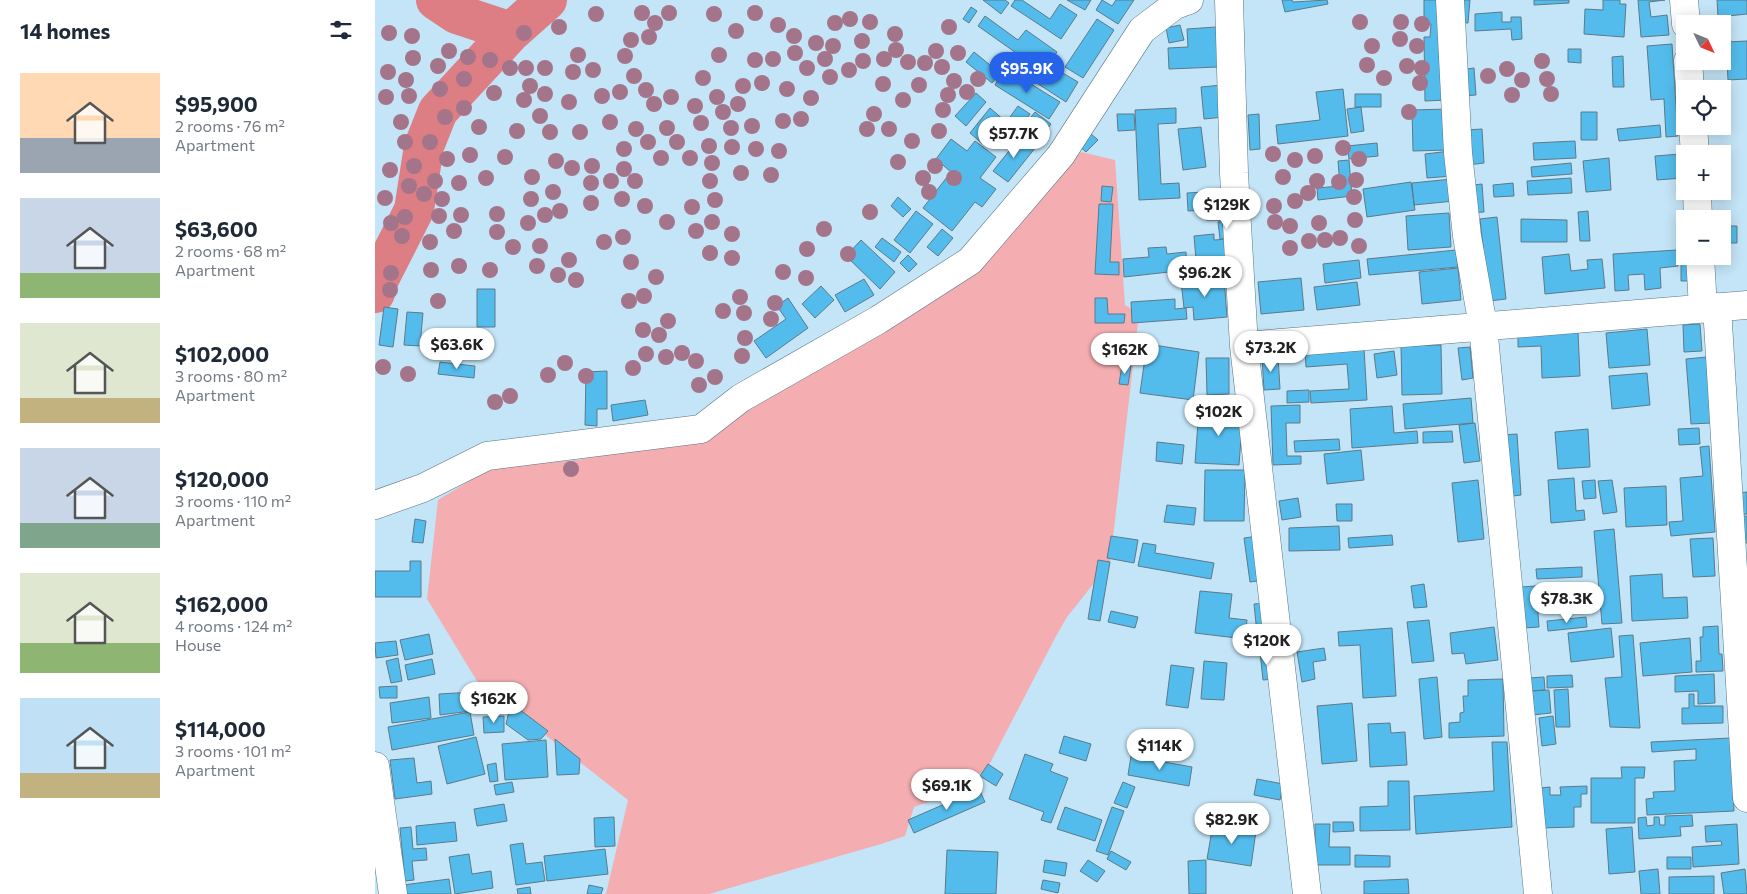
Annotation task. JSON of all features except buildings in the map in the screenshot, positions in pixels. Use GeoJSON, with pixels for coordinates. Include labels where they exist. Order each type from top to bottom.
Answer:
{"type":"FeatureCollection","features":[{"type":"Feature","properties":{"kind":"street"},"geometry":{"type":"LineString","coordinates":[[375,505],[423,488],[487,456],[701,429],[741,398],[878,320],[970,261],[1061,155],[1142,30],[1175,5],[1189,0]]}},
{"type":"Feature","properties":{"kind":"street"},"geometry":{"type":"LineString","coordinates":[[1229,0],[1234,173],[1244,346],[1307,894]]}},
{"type":"Feature","properties":{"kind":"street"},"geometry":{"type":"LineString","coordinates":[[1450,0],[1458,153],[1467,236],[1483,326],[1538,894]]}},
{"type":"Feature","properties":{"kind":"street"},"geometry":{"type":"LineString","coordinates":[[1684,0],[1685,15]]}},
{"type":"Feature","properties":{"kind":"street"},"geometry":{"type":"LineString","coordinates":[[1702,265],[1710,308],[1747,798]]}},
{"type":"Feature","properties":{"kind":"street"},"geometry":{"type":"LineString","coordinates":[[1244,346],[1747,305]]}},
{"type":"Feature","properties":{"kind":"street"},"geometry":{"type":"LineString","coordinates":[[375,766],[393,894]]}},
{"type":"Feature","properties":{"kind":"shaded area"},"geometry":{"type":"Polygon","coordinates":[[[1081,152],[1115,160],[1125,305],[1139,314],[1110,563],[1067,617],[986,771],[973,776],[966,788],[914,807],[905,836],[881,844],[709,894],[606,894],[628,800],[477,681],[427,599],[438,500],[491,468],[577,460],[660,445],[1011,231],[1081,152]]]}},
{"type":"Feature","properties":{"kind":"waterway"},"geometry":{"type":"LineString","coordinates":[[436,0],[457,14],[511,32],[547,0]]}},
{"type":"Feature","properties":{"kind":"waterway"},"geometry":{"type":"LineString","coordinates":[[375,293],[378,281],[414,210],[424,146],[438,111],[511,32]]}}]}
